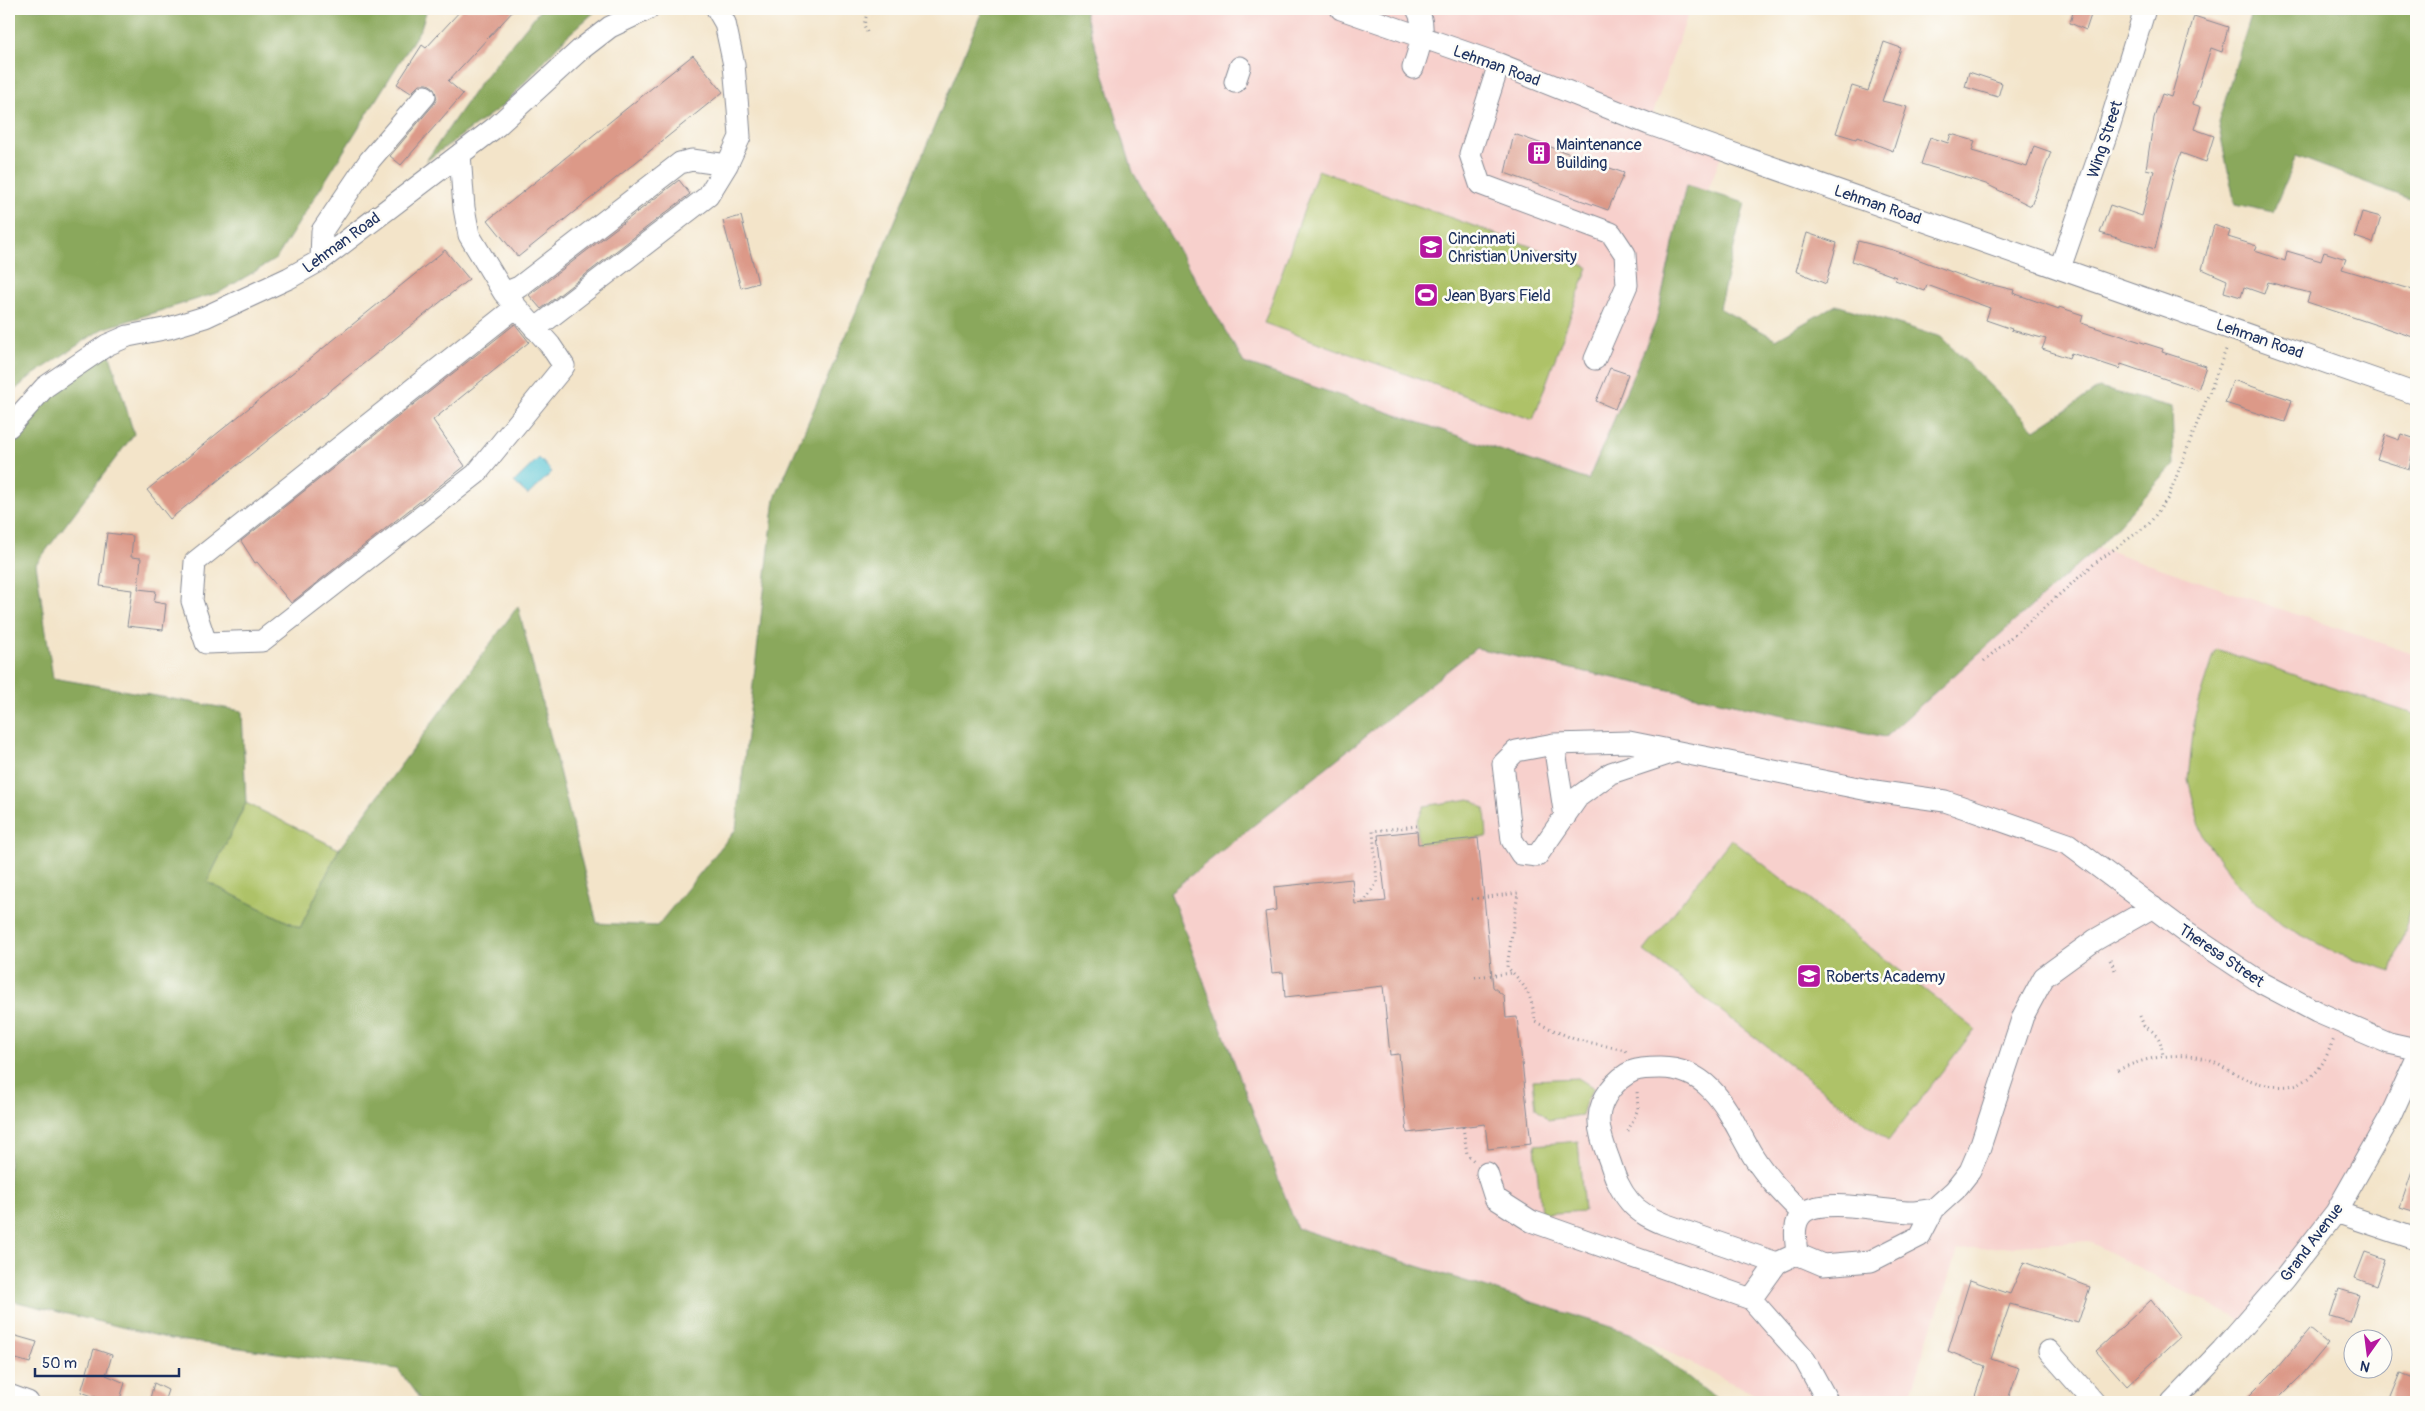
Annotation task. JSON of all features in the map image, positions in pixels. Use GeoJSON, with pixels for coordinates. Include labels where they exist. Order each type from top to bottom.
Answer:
{"type":"FeatureCollection","features":[{"type":"Feature","properties":{"kind":"street","name":"Lehman Road"},"geometry":{"type":"LineString","coordinates":[[9,427],[45,387],[107,345],[128,336],[169,328],[205,317],[289,278],[320,260],[497,126],[580,50],[610,27],[648,9]]}},
{"type":"Feature","properties":{"kind":"street"},"geometry":{"type":"LineString","coordinates":[[535,329],[708,196],[727,164],[740,137],[734,66],[725,23],[717,9]]}},
{"type":"Feature","properties":{"kind":"street","name":"Lehman Road"},"geometry":{"type":"LineString","coordinates":[[1341,9],[1499,64],[1649,124],[2416,394]]}},
{"type":"Feature","properties":{"kind":"street"},"geometry":{"type":"LineString","coordinates":[[1413,68],[1422,37],[1421,16],[1417,9]]}},
{"type":"Feature","properties":{"kind":"street","name":"Wing Street"},"geometry":{"type":"LineString","coordinates":[[2060,268],[2110,124],[2145,9]]}},
{"type":"Feature","properties":{"kind":"street"},"geometry":{"type":"LineString","coordinates":[[1499,64],[1470,154],[1480,184],[1612,233],[1625,254],[1627,285],[1595,359]]}},
{"type":"Feature","properties":{"kind":"street"},"geometry":{"type":"LineString","coordinates":[[320,260],[322,231],[370,160],[426,96]]}},
{"type":"Feature","properties":{"kind":"street"},"geometry":{"type":"LineString","coordinates":[[460,154],[464,208],[470,235],[510,300],[550,345],[564,366],[476,474],[262,641],[206,643],[192,601],[195,562],[510,300],[519,287],[680,163],[692,160],[727,164]]}},
{"type":"Feature","properties":{"kind":"street","name":"Theresa Street"},"geometry":{"type":"LineString","coordinates":[[1565,817],[1537,856],[1521,854],[1512,840],[1503,764],[1516,751],[1554,744],[1629,742],[1868,790],[1945,801],[2068,844],[2223,957],[2286,996],[2317,1012],[2389,1043],[2416,1049]]}},
{"type":"Feature","properties":{"kind":"street"},"geometry":{"type":"LineString","coordinates":[[1554,744],[1565,817]]}},
{"type":"Feature","properties":{"kind":"street"},"geometry":{"type":"LineString","coordinates":[[1565,817],[1578,797],[1611,773],[1674,752]]}},
{"type":"Feature","properties":{"kind":"street"},"geometry":{"type":"LineString","coordinates":[[1752,1299],[1777,1263],[1797,1254],[1823,1265],[1870,1261],[1920,1236],[1934,1209],[1955,1190],[1970,1171],[1979,1150],[2023,1016],[2044,977],[2095,940],[2153,907]]}},
{"type":"Feature","properties":{"kind":"street","name":"Grand Avenue"},"geometry":{"type":"LineString","coordinates":[[2172,1402],[2222,1350],[2284,1279],[2336,1212],[2390,1117],[2416,1060]]}},
{"type":"Feature","properties":{"kind":"street"},"geometry":{"type":"LineString","coordinates":[[1777,1263],[1664,1224],[1646,1216],[1631,1204],[1619,1187],[1602,1139],[1599,1118],[1602,1102],[1612,1086],[1634,1071],[1661,1068],[1688,1074],[1707,1084],[1726,1105],[1753,1156],[1774,1186],[1802,1213]]}},
{"type":"Feature","properties":{"kind":"street"},"geometry":{"type":"LineString","coordinates":[[1487,1173],[1495,1198],[1531,1221],[1752,1299],[1805,1360],[1828,1402]]}},
{"type":"Feature","properties":{"kind":"street"},"geometry":{"type":"LineString","coordinates":[[1797,1254],[1796,1226],[1802,1213],[1818,1206],[1855,1206],[1910,1212],[1934,1209]]}},
{"type":"Feature","properties":{"kind":"street"},"geometry":{"type":"LineString","coordinates":[[2336,1212],[2416,1240]]}},
{"type":"Feature","properties":{"kind":"street"},"geometry":{"type":"LineString","coordinates":[[2049,1351],[2094,1402]]}},
{"type":"Feature","properties":{"kind":"street"},"geometry":{"type":"LineString","coordinates":[[9,1395],[28,1402]]}},
{"type":"Feature","properties":{"kind":"path"},"geometry":{"type":"LineString","coordinates":[[867,32],[864,25],[868,9]]}},
{"type":"Feature","properties":{"kind":"path"},"geometry":{"type":"LineString","coordinates":[[1256,14],[1257,9]]}},
{"type":"Feature","properties":{"kind":"path"},"geometry":{"type":"LineString","coordinates":[[1984,661],[2095,563],[2149,524],[2168,498],[2229,343]]}},
{"type":"Feature","properties":{"kind":"path"},"geometry":{"type":"LineString","coordinates":[[1363,903],[1377,883],[1373,831],[1417,826]]}},
{"type":"Feature","properties":{"kind":"path"},"geometry":{"type":"LineString","coordinates":[[1472,899],[1518,893],[1507,967],[1514,973],[1532,999],[1535,1022],[1574,1039],[1626,1050],[1628,1055]]}},
{"type":"Feature","properties":{"kind":"path"},"geometry":{"type":"LineString","coordinates":[[2110,960],[2115,970]]}},
{"type":"Feature","properties":{"kind":"path"},"geometry":{"type":"LineString","coordinates":[[1475,977],[1514,973]]}},
{"type":"Feature","properties":{"kind":"path"},"geometry":{"type":"LineString","coordinates":[[2140,1016],[2144,1026],[2157,1033],[2161,1042],[2163,1056]]}},
{"type":"Feature","properties":{"kind":"path"},"geometry":{"type":"LineString","coordinates":[[2118,1070],[2141,1060],[2163,1056],[2202,1058],[2254,1083],[2286,1087],[2304,1081],[2315,1073],[2334,1038]]}},
{"type":"Feature","properties":{"kind":"path"},"geometry":{"type":"LineString","coordinates":[[1628,1131],[1638,1109],[1636,1086]]}},
{"type":"Feature","properties":{"kind":"path"},"geometry":{"type":"LineString","coordinates":[[1463,1126],[1467,1154],[1487,1173]]}},
{"type":"Feature","properties":{"kind":"shaded area","name":"Cincinnati Christian University"},"geometry":{"type":"Polygon","coordinates":[[[1084,9],[1690,9],[1649,124],[1724,149],[1656,322],[1588,480],[1244,363],[1133,172],[1084,9]]]}},
{"type":"Feature","properties":{"kind":"shaded area","name":"Roberts Academy"},"geometry":{"type":"Polygon","coordinates":[[[2098,547],[2416,655],[2416,1060],[2390,1117],[2245,1323],[2088,1241],[1958,1250],[1907,1402],[1770,1402],[1633,1334],[1297,1228],[1170,892],[1476,648],[1885,736],[2098,547]]]}},
{"type":"Feature","properties":{"kind":"green space"},"geometry":{"type":"Polygon","coordinates":[[[9,9],[427,9],[421,28],[276,259],[220,292],[102,329],[30,377],[9,395],[9,9]]]}},
{"type":"Feature","properties":{"kind":"green space"},"geometry":{"type":"Polygon","coordinates":[[[541,9],[598,9],[566,37],[505,104],[426,161],[482,80],[541,9]]]}},
{"type":"Feature","properties":{"kind":"green space"},"geometry":{"type":"Polygon","coordinates":[[[983,9],[1084,9],[1133,172],[1244,363],[1588,480],[1656,322],[1686,185],[1745,203],[1719,308],[1776,339],[1836,305],[1941,337],[2035,430],[2099,388],[2172,407],[2174,465],[2098,547],[1885,737],[1476,648],[1170,892],[1297,1228],[1633,1334],[1720,1402],[422,1402],[398,1369],[171,1339],[9,1300],[9,427],[107,345],[134,434],[36,564],[53,678],[242,711],[246,803],[207,882],[300,928],[339,849],[518,606],[597,923],[657,926],[736,829],[775,498],[876,267],[983,9]]]}},
{"type":"Feature","properties":{"kind":"green space"},"geometry":{"type":"Polygon","coordinates":[[[2253,9],[2416,9],[2416,198],[2410,199],[2296,156],[2273,212],[2235,204],[2218,123],[2253,9]]]}},
{"type":"Feature","properties":{"kind":"green space","name":"Jean Byars Field"},"geometry":{"type":"Polygon","coordinates":[[[1318,170],[1588,267],[1533,420],[1264,323],[1318,170]]]}},
{"type":"Feature","properties":{"kind":"green space"},"geometry":{"type":"Polygon","coordinates":[[[2216,649],[2416,715],[2416,893],[2392,971],[2336,953],[2282,925],[2238,886],[2202,835],[2188,779],[2195,715],[2216,649]]]}},
{"type":"Feature","properties":{"kind":"green space"},"geometry":{"type":"Polygon","coordinates":[[[1470,799],[1485,809],[1487,837],[1418,844],[1417,822],[1424,806],[1470,799]]]}},
{"type":"Feature","properties":{"kind":"green space"},"geometry":{"type":"Polygon","coordinates":[[[246,803],[339,849],[300,928],[207,882],[246,803]]]}},
{"type":"Feature","properties":{"kind":"green space"},"geometry":{"type":"Polygon","coordinates":[[[1731,839],[1975,1029],[1888,1141],[1644,951],[1731,839]]]}},
{"type":"Feature","properties":{"kind":"green space"},"geometry":{"type":"Polygon","coordinates":[[[1578,1078],[1594,1088],[1586,1102],[1582,1115],[1548,1120],[1536,1108],[1533,1080],[1578,1078]]]}},
{"type":"Feature","properties":{"kind":"green space"},"geometry":{"type":"Polygon","coordinates":[[[1578,1141],[1584,1211],[1541,1214],[1535,1145],[1578,1141]]]}},
{"type":"Feature","properties":{"kind":"water"},"geometry":{"type":"Polygon","coordinates":[[[539,458],[552,472],[528,495],[514,482],[539,458]]]}},
{"type":"Feature","properties":{"kind":"building"},"geometry":{"type":"Polygon","coordinates":[[[462,9],[515,9],[448,81],[463,94],[401,165],[390,156],[437,98],[433,87],[428,84],[420,84],[411,93],[397,84],[422,45],[426,48],[462,9]]]}},
{"type":"Feature","properties":{"kind":"building"},"geometry":{"type":"Polygon","coordinates":[[[2074,9],[2093,9],[2086,30],[2070,23],[2074,9]]]}},
{"type":"Feature","properties":{"kind":"building"},"geometry":{"type":"Polygon","coordinates":[[[2194,16],[2228,27],[2222,52],[2211,48],[2193,104],[2201,107],[2194,129],[2214,136],[2206,162],[2181,153],[2155,249],[2100,233],[2110,205],[2142,216],[2154,171],[2146,169],[2154,118],[2162,94],[2171,97],[2194,16]]]}},
{"type":"Feature","properties":{"kind":"building"},"geometry":{"type":"Polygon","coordinates":[[[1884,42],[1901,48],[1882,101],[1907,107],[1893,151],[1857,137],[1856,139],[1836,133],[1852,86],[1868,91],[1884,42]]]}},
{"type":"Feature","properties":{"kind":"building"},"geometry":{"type":"Polygon","coordinates":[[[693,55],[723,92],[518,257],[488,220],[693,55]]]}},
{"type":"Feature","properties":{"kind":"building"},"geometry":{"type":"Polygon","coordinates":[[[1969,72],[2002,83],[1998,97],[1965,87],[1969,72]]]}},
{"type":"Feature","properties":{"kind":"building","name":"Maintenance Building"},"geometry":{"type":"Polygon","coordinates":[[[1514,134],[1624,173],[1608,210],[1505,173],[1514,134]]]}},
{"type":"Feature","properties":{"kind":"building"},"geometry":{"type":"Polygon","coordinates":[[[1951,134],[1975,141],[1972,151],[2027,167],[2034,146],[2051,152],[2031,206],[1986,184],[1921,164],[1930,137],[1948,143],[1951,134]]]}},
{"type":"Feature","properties":{"kind":"building"},"geometry":{"type":"Polygon","coordinates":[[[679,180],[690,194],[541,309],[529,295],[679,180]]]}},
{"type":"Feature","properties":{"kind":"building"},"geometry":{"type":"Polygon","coordinates":[[[2362,212],[2381,217],[2373,243],[2355,237],[2362,212]]]}},
{"type":"Feature","properties":{"kind":"building"},"geometry":{"type":"Polygon","coordinates":[[[741,216],[758,283],[741,288],[723,221],[741,216]]]}},
{"type":"Feature","properties":{"kind":"building"},"geometry":{"type":"Polygon","coordinates":[[[2214,225],[2230,231],[2228,237],[2257,246],[2255,251],[2285,261],[2287,251],[2321,261],[2324,252],[2346,259],[2342,269],[2416,291],[2416,327],[2413,337],[2307,302],[2310,293],[2268,282],[2264,294],[2244,287],[2241,297],[2224,292],[2227,280],[2202,269],[2214,225]]]}},
{"type":"Feature","properties":{"kind":"building"},"geometry":{"type":"Polygon","coordinates":[[[1807,233],[1837,243],[1826,284],[1796,271],[1807,233]]]}},
{"type":"Feature","properties":{"kind":"building"},"geometry":{"type":"Polygon","coordinates":[[[1858,241],[1893,250],[1976,281],[2014,290],[2013,293],[2083,315],[2081,323],[2163,349],[2162,352],[2206,366],[2198,390],[2121,364],[2120,369],[2071,353],[2069,358],[2042,349],[2046,339],[2011,330],[1986,320],[1990,308],[1927,285],[1925,291],[1895,280],[1896,277],[1852,261],[1858,241]]]}},
{"type":"Feature","properties":{"kind":"building"},"geometry":{"type":"Polygon","coordinates":[[[445,250],[469,279],[170,519],[147,490],[445,250]]]}},
{"type":"Feature","properties":{"kind":"building"},"geometry":{"type":"Polygon","coordinates":[[[515,324],[529,342],[433,420],[465,466],[291,603],[257,562],[255,563],[241,541],[515,324]]]}},
{"type":"Feature","properties":{"kind":"building"},"geometry":{"type":"Polygon","coordinates":[[[1610,368],[1628,374],[1615,409],[1596,401],[1610,368]]]}},
{"type":"Feature","properties":{"kind":"building"},"geometry":{"type":"Polygon","coordinates":[[[2233,380],[2292,400],[2285,422],[2225,403],[2233,380]]]}},
{"type":"Feature","properties":{"kind":"building"},"geometry":{"type":"Polygon","coordinates":[[[2401,434],[2416,439],[2409,469],[2377,459],[2385,435],[2399,440],[2401,434]]]}},
{"type":"Feature","properties":{"kind":"building"},"geometry":{"type":"Polygon","coordinates":[[[107,533],[133,536],[131,557],[141,558],[138,589],[156,591],[154,602],[166,604],[163,630],[127,626],[132,590],[100,586],[107,533]]]}},
{"type":"Feature","properties":{"kind":"building"},"geometry":{"type":"Polygon","coordinates":[[[1417,831],[1418,844],[1478,838],[1493,987],[1504,996],[1506,1018],[1517,1017],[1531,1144],[1488,1149],[1485,1124],[1407,1133],[1399,1054],[1390,1055],[1383,986],[1285,997],[1283,972],[1272,973],[1265,912],[1276,910],[1274,887],[1352,879],[1355,904],[1386,901],[1378,835],[1417,831]]]}},
{"type":"Feature","properties":{"kind":"building"},"geometry":{"type":"Polygon","coordinates":[[[2414,1166],[2416,1166],[2416,1212],[2400,1207],[2414,1166]]]}},
{"type":"Feature","properties":{"kind":"building"},"geometry":{"type":"Polygon","coordinates":[[[2365,1252],[2385,1259],[2376,1286],[2355,1278],[2365,1252]]]}},
{"type":"Feature","properties":{"kind":"building"},"geometry":{"type":"Polygon","coordinates":[[[2024,1262],[2090,1287],[2078,1323],[2010,1304],[1991,1359],[2019,1368],[2007,1402],[1973,1402],[1985,1366],[1948,1351],[1970,1280],[2010,1294],[2024,1262]]]}},
{"type":"Feature","properties":{"kind":"building"},"geometry":{"type":"Polygon","coordinates":[[[2339,1289],[2359,1295],[2350,1322],[2330,1316],[2339,1289]]]}},
{"type":"Feature","properties":{"kind":"building"},"geometry":{"type":"Polygon","coordinates":[[[2151,1300],[2180,1337],[2127,1386],[2096,1351],[2151,1300]]]}},
{"type":"Feature","properties":{"kind":"building"},"geometry":{"type":"Polygon","coordinates":[[[2310,1329],[2328,1344],[2302,1375],[2275,1402],[2243,1402],[2277,1368],[2310,1329]]]}},
{"type":"Feature","properties":{"kind":"building"},"geometry":{"type":"Polygon","coordinates":[[[9,1334],[37,1342],[30,1363],[9,1357],[9,1334]]]}},
{"type":"Feature","properties":{"kind":"building"},"geometry":{"type":"Polygon","coordinates":[[[94,1349],[112,1355],[106,1375],[125,1383],[119,1402],[110,1402],[81,1392],[94,1349]]]}},
{"type":"Feature","properties":{"kind":"building"},"geometry":{"type":"Polygon","coordinates":[[[2401,1373],[2416,1379],[2416,1402],[2389,1402],[2401,1373]]]}},
{"type":"Feature","properties":{"kind":"building"},"geometry":{"type":"Polygon","coordinates":[[[154,1383],[168,1390],[164,1402],[149,1402],[154,1383]]]}},
{"type":"Feature","properties":{"kind":"place","name":"Maintenance Building"},"geometry":{"type":"Point","coordinates":[1539,153]}},
{"type":"Feature","properties":{"kind":"place","name":"Cincinnati Christian University"},"geometry":{"type":"Point","coordinates":[1431,247]}},
{"type":"Feature","properties":{"kind":"place","name":"Jean Byars Field"},"geometry":{"type":"Point","coordinates":[1426,295]}},
{"type":"Feature","properties":{"kind":"place","name":"Roberts Academy"},"geometry":{"type":"Point","coordinates":[1809,976]}}]}
